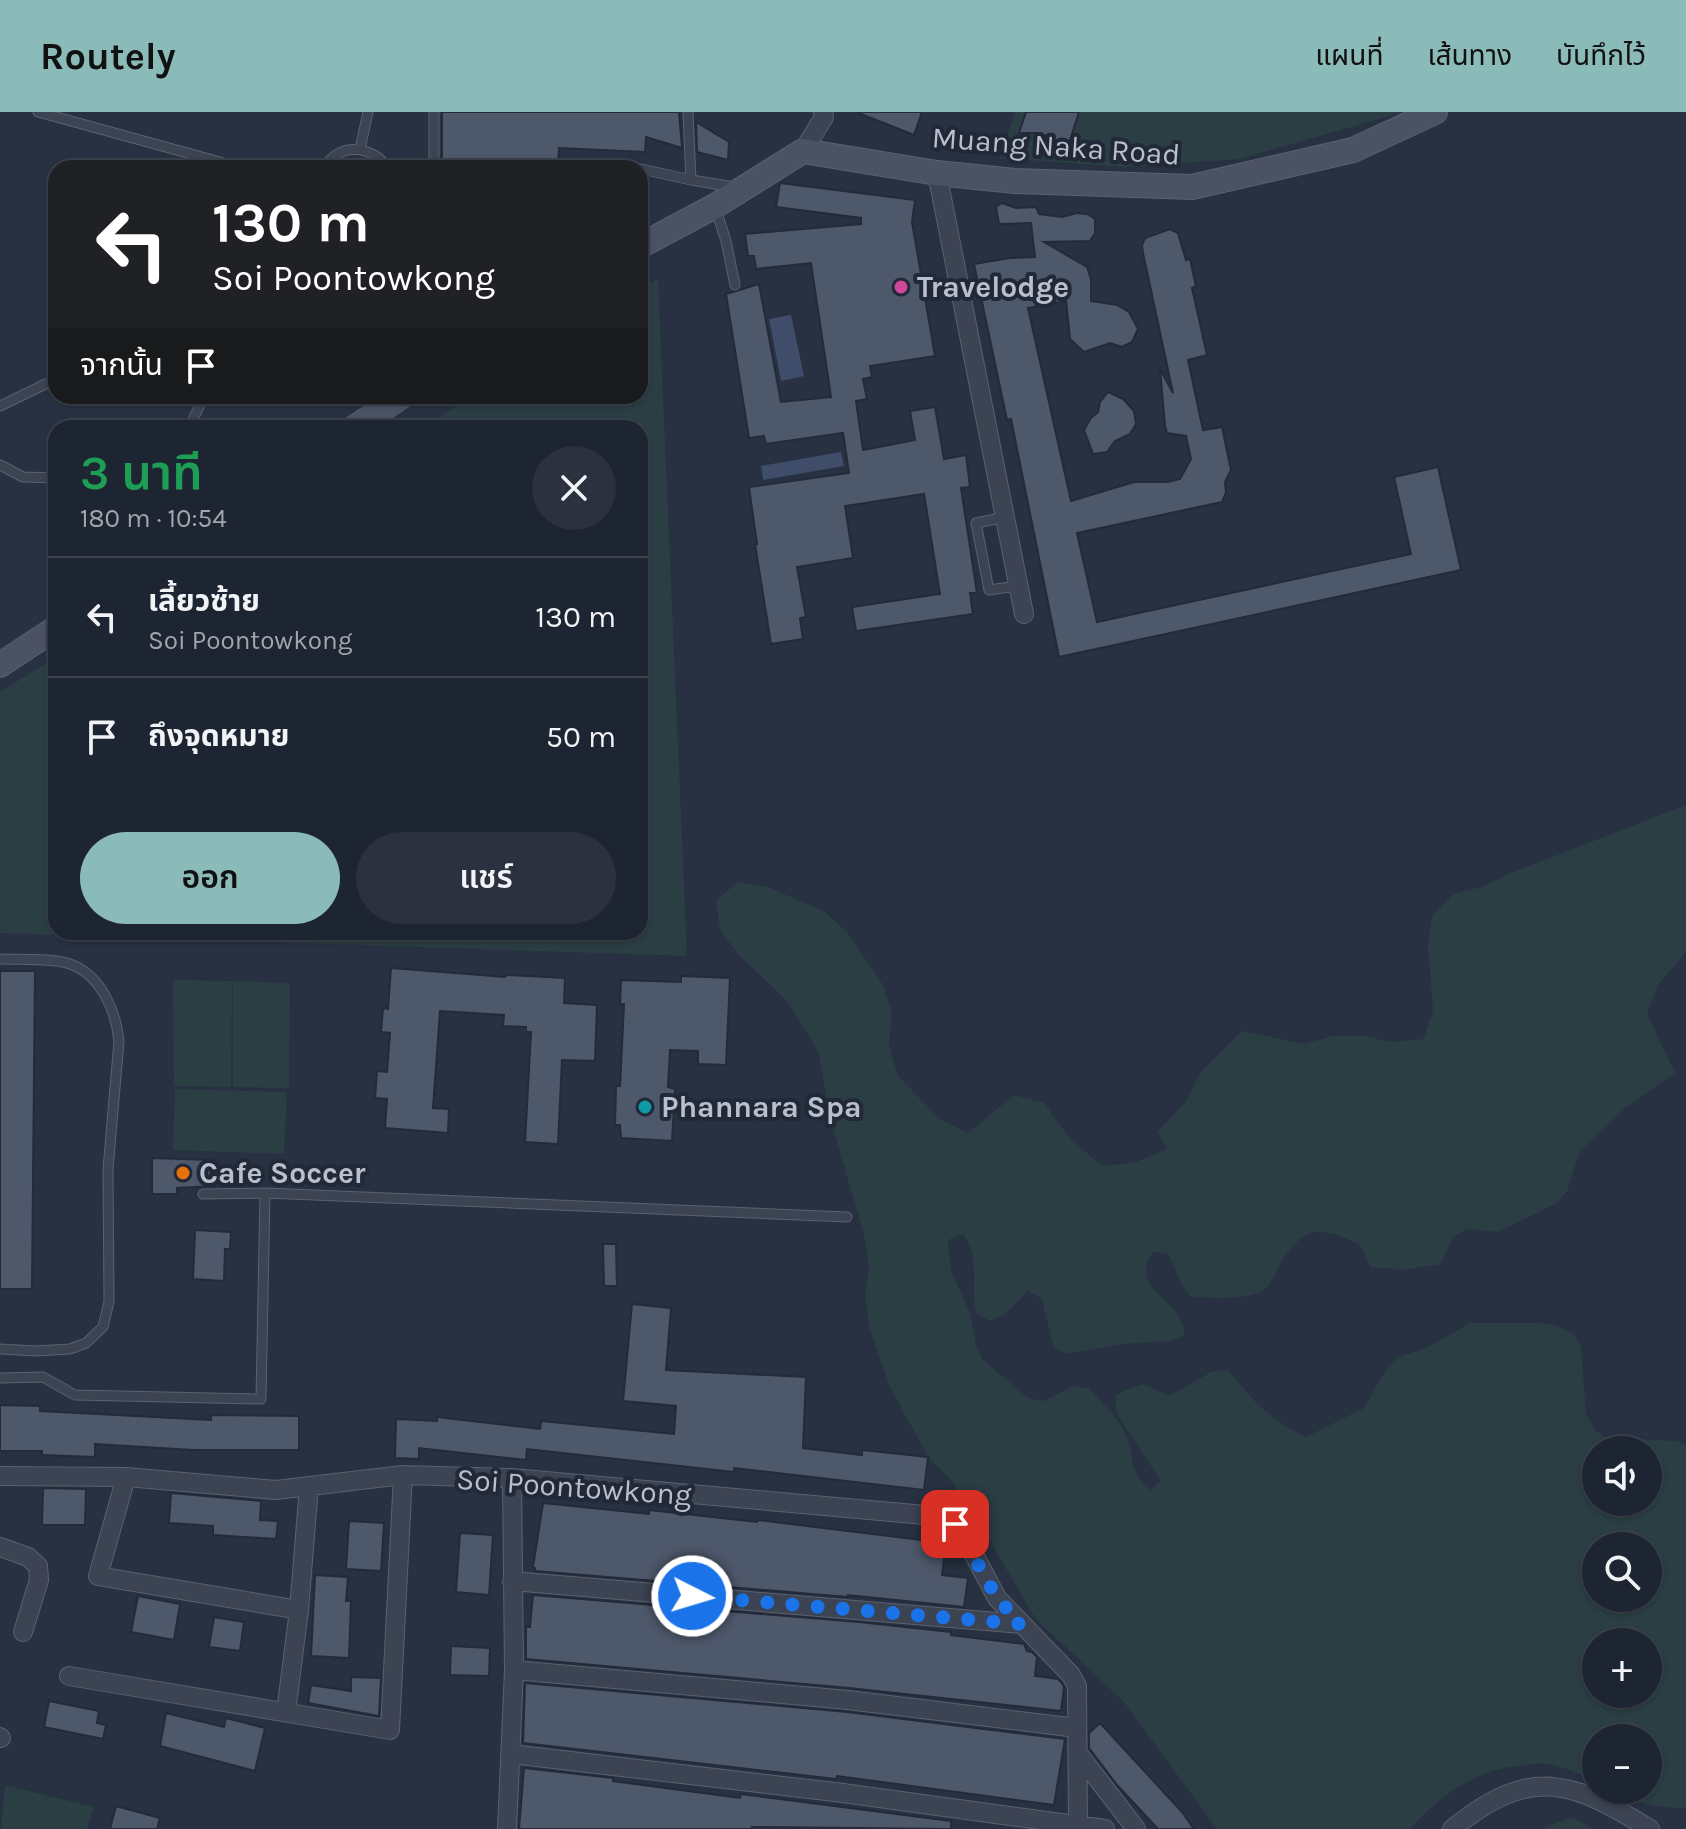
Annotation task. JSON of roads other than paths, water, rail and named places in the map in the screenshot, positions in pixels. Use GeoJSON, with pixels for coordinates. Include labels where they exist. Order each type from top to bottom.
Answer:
{"type":"FeatureCollection","features":[{"type":"Feature","properties":{"kind":"street"},"geometry":{"type":"LineString","coordinates":[[648,242],[715,206],[803,151],[824,117],[823,112]]}},
{"type":"Feature","properties":{"kind":"street","name":"Muang Naka Road"},"geometry":{"type":"LineString","coordinates":[[803,151],[937,173],[1015,181],[1192,187],[1353,150],[1435,112]]}},
{"type":"Feature","properties":{"kind":"street"},"geometry":{"type":"LineString","coordinates":[[937,173],[1024,614]]}},
{"type":"Feature","properties":{"kind":"street"},"geometry":{"type":"LineString","coordinates":[[366,420],[390,404]]}},
{"type":"Feature","properties":{"kind":"street"},"geometry":{"type":"LineString","coordinates":[[0,665],[48,633]]}},
{"type":"Feature","properties":{"kind":"street"},"geometry":{"type":"LineString","coordinates":[[69,1676],[390,1730],[403,1475]]}},
{"type":"Feature","properties":{"kind":"street","name":"Soi Poontowkong"},"geometry":{"type":"LineString","coordinates":[[0,1476],[126,1477],[276,1490],[403,1475],[512,1478],[936,1516],[955,1524],[962,1532],[997,1598],[1071,1675],[1077,1686],[1077,1728]]}},
{"type":"Feature","properties":{"kind":"street"},"geometry":{"type":"LineString","coordinates":[[126,1477],[98,1576],[299,1610]]}},
{"type":"Feature","properties":{"kind":"street"},"geometry":{"type":"LineString","coordinates":[[507,1829],[514,1670],[512,1478]]}},
{"type":"Feature","properties":{"kind":"street"},"geometry":{"type":"LineString","coordinates":[[286,1712],[299,1610],[309,1486]]}},
{"type":"Feature","properties":{"kind":"street"},"geometry":{"type":"LineString","coordinates":[[0,1547],[28,1557],[38,1566],[39,1580],[23,1632]]}},
{"type":"Feature","properties":{"kind":"street"},"geometry":{"type":"LineString","coordinates":[[512,1581],[1021,1624]]}},
{"type":"Feature","properties":{"kind":"street"},"geometry":{"type":"LineString","coordinates":[[514,1670],[848,1700],[1077,1728],[1078,1826]]}},
{"type":"Feature","properties":{"kind":"street"},"geometry":{"type":"LineString","coordinates":[[1077,1752],[1136,1829]]}},
{"type":"Feature","properties":{"kind":"street"},"geometry":{"type":"LineString","coordinates":[[511,1754],[1105,1829]]}},
{"type":"Feature","properties":{"kind":"street"},"geometry":{"type":"LineString","coordinates":[[1452,1829],[1505,1794],[1546,1785],[1574,1789],[1603,1800],[1650,1829]]}},
{"type":"Feature","properties":{"kind":"lane"},"geometry":{"type":"LineString","coordinates":[[38,112],[213,160]]}},
{"type":"Feature","properties":{"kind":"lane"},"geometry":{"type":"LineString","coordinates":[[360,149],[368,112]]}},
{"type":"Feature","properties":{"kind":"lane"},"geometry":{"type":"LineString","coordinates":[[434,112],[434,160]]}},
{"type":"Feature","properties":{"kind":"lane"},"geometry":{"type":"LineString","coordinates":[[688,112],[691,180]]}},
{"type":"Feature","properties":{"kind":"lane"},"geometry":{"type":"LineString","coordinates":[[331,160],[336,154],[360,149],[372,153],[379,160]]}},
{"type":"Feature","properties":{"kind":"lane"},"geometry":{"type":"LineString","coordinates":[[648,170],[742,188]]}},
{"type":"Feature","properties":{"kind":"lane"},"geometry":{"type":"LineString","coordinates":[[715,206],[735,285]]}},
{"type":"Feature","properties":{"kind":"lane"},"geometry":{"type":"LineString","coordinates":[[0,406],[48,383]]}},
{"type":"Feature","properties":{"kind":"lane"},"geometry":{"type":"LineString","coordinates":[[0,465],[23,477],[48,478]]}},
{"type":"Feature","properties":{"kind":"lane"},"geometry":{"type":"LineString","coordinates":[[1006,517],[976,523],[989,590],[1018,586]]}},
{"type":"Feature","properties":{"kind":"lane"},"geometry":{"type":"LineString","coordinates":[[0,959],[69,963],[86,973],[109,1003],[117,1021],[119,1041],[108,1169],[109,1302],[103,1327],[86,1343],[70,1349],[0,1349]]}},
{"type":"Feature","properties":{"kind":"lane"},"geometry":{"type":"LineString","coordinates":[[203,1194],[265,1193],[847,1217]]}},
{"type":"Feature","properties":{"kind":"lane"},"geometry":{"type":"LineString","coordinates":[[0,1378],[43,1377],[75,1395],[261,1399],[265,1193]]}},
{"type":"Feature","properties":{"kind":"water"},"geometry":{"type":"Polygon","coordinates":[[[791,315],[804,376],[781,381],[769,319],[791,315]]]}},
{"type":"Feature","properties":{"kind":"water"},"geometry":{"type":"Polygon","coordinates":[[[841,452],[844,466],[763,480],[761,466],[841,452]]]}},
{"type":"Feature","properties":{"kind":"place","name":"Travelodge"},"geometry":{"type":"Point","coordinates":[901,287]}},
{"type":"Feature","properties":{"kind":"place","name":"Phannara Spa"},"geometry":{"type":"Point","coordinates":[645,1107]}},
{"type":"Feature","properties":{"kind":"place","name":"Cafe Soccer"},"geometry":{"type":"Point","coordinates":[183,1173]}}]}
